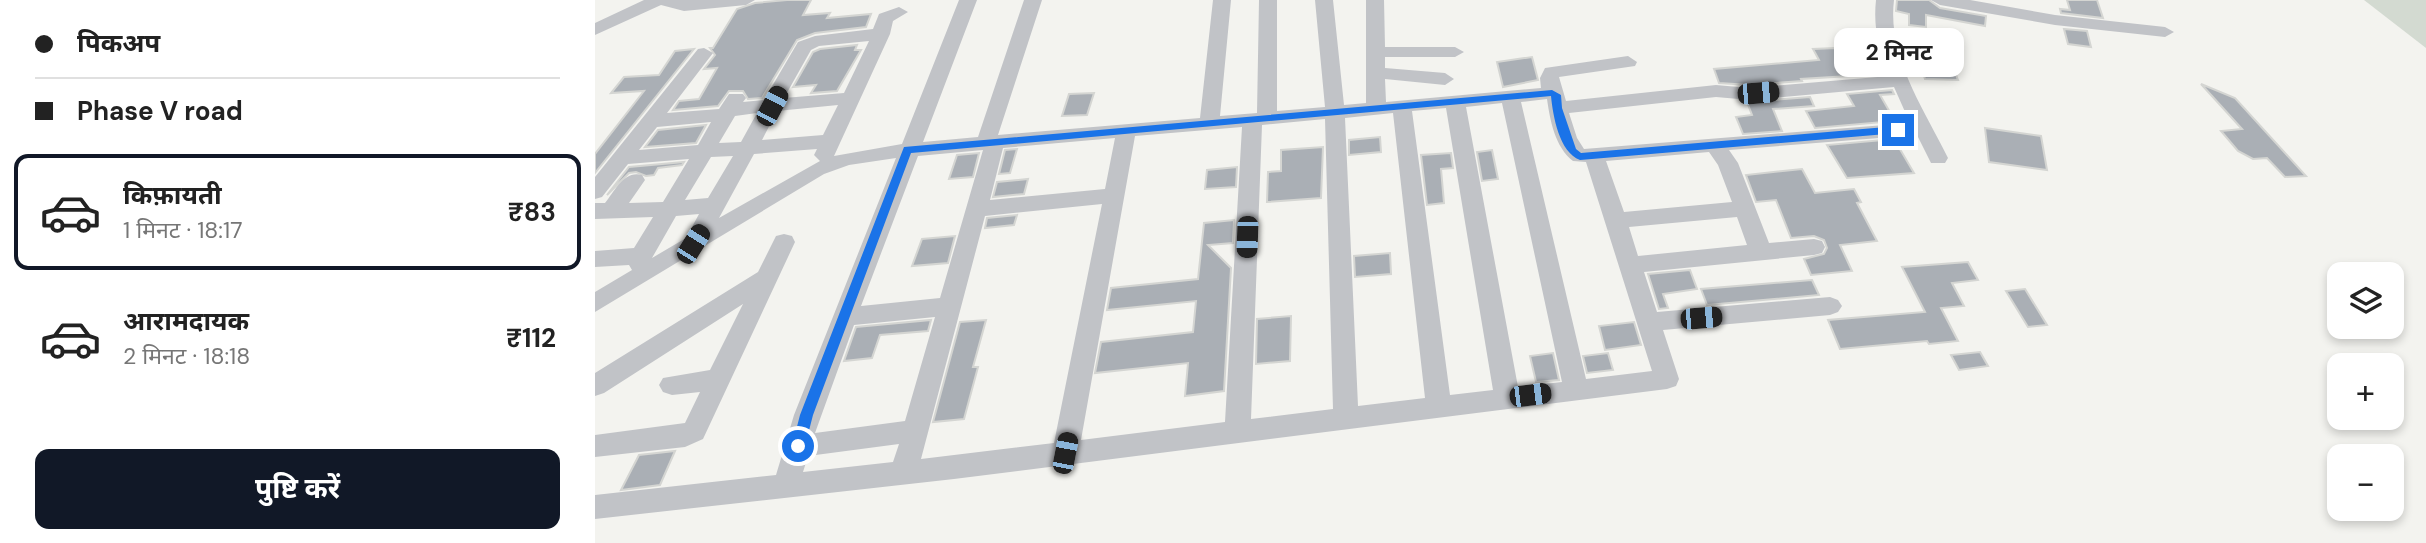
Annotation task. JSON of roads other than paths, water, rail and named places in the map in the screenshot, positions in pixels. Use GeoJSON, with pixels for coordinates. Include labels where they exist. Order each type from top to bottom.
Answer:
{"type":"FeatureCollection","features":[{"type":"Feature","properties":{"kind":"street"},"geometry":{"type":"LineString","coordinates":[[595,30],[659,0],[684,6],[746,0]]}},
{"type":"Feature","properties":{"kind":"street"},"geometry":{"type":"LineString","coordinates":[[786,485],[807,415],[968,0]]}},
{"type":"Feature","properties":{"kind":"street"},"geometry":{"type":"LineString","coordinates":[[904,472],[979,209],[991,143],[1033,0]]}},
{"type":"Feature","properties":{"kind":"street"},"geometry":{"type":"LineString","coordinates":[[1209,124],[1222,0]]}},
{"type":"Feature","properties":{"kind":"street"},"geometry":{"type":"LineString","coordinates":[[1238,431],[1268,0]]}},
{"type":"Feature","properties":{"kind":"street"},"geometry":{"type":"LineString","coordinates":[[1324,0],[1335,113],[1346,419]]}},
{"type":"Feature","properties":{"kind":"street"},"geometry":{"type":"LineString","coordinates":[[1375,0],[1376,110]]}},
{"type":"Feature","properties":{"kind":"street"},"geometry":{"type":"LineString","coordinates":[[1885,0],[1887,46],[1900,81],[1938,158]]}},
{"type":"Feature","properties":{"kind":"street"},"geometry":{"type":"LineString","coordinates":[[1940,0],[2005,5],[2055,20],[2165,32]]}},
{"type":"Feature","properties":{"kind":"street"},"geometry":{"type":"LineString","coordinates":[[817,169],[881,34],[885,19],[899,12]]}},
{"type":"Feature","properties":{"kind":"street"},"geometry":{"type":"LineString","coordinates":[[693,244],[717,205],[741,180],[749,148],[809,43],[881,34]]}},
{"type":"Feature","properties":{"kind":"street"},"geometry":{"type":"LineString","coordinates":[[1376,52],[1455,52]]}},
{"type":"Feature","properties":{"kind":"street"},"geometry":{"type":"LineString","coordinates":[[595,192],[704,53]]}},
{"type":"Feature","properties":{"kind":"street"},"geometry":{"type":"LineString","coordinates":[[1627,62],[1552,72],[1549,78],[1571,151],[1580,156],[1924,128]]}},
{"type":"Feature","properties":{"kind":"street"},"geometry":{"type":"LineString","coordinates":[[1377,73],[1445,79]]}},
{"type":"Feature","properties":{"kind":"street"},"geometry":{"type":"LineString","coordinates":[[595,303],[643,264],[693,244],[817,169],[846,159],[908,150],[1510,97],[1555,101],[1716,91],[1750,94],[1900,81]]}},
{"type":"Feature","properties":{"kind":"street"},"geometry":{"type":"LineString","coordinates":[[1510,97],[1576,390]]}},
{"type":"Feature","properties":{"kind":"street"},"geometry":{"type":"LineString","coordinates":[[649,121],[730,108],[851,98]]}},
{"type":"Feature","properties":{"kind":"street"},"geometry":{"type":"LineString","coordinates":[[1455,102],[1507,398]]}},
{"type":"Feature","properties":{"kind":"street"},"geometry":{"type":"LineString","coordinates":[[1402,107],[1439,407]]}},
{"type":"Feature","properties":{"kind":"street"},"geometry":{"type":"LineString","coordinates":[[643,264],[670,209],[730,108]]}},
{"type":"Feature","properties":{"kind":"street"},"geometry":{"type":"LineString","coordinates":[[1065,453],[1126,131]]}},
{"type":"Feature","properties":{"kind":"street"},"geometry":{"type":"LineString","coordinates":[[619,158],[831,141]]}},
{"type":"Feature","properties":{"kind":"street"},"geometry":{"type":"LineString","coordinates":[[1713,144],[1728,163],[1761,253]]}},
{"type":"Feature","properties":{"kind":"street"},"geometry":{"type":"LineString","coordinates":[[595,507],[1065,453],[1667,379],[1594,154]]}},
{"type":"Feature","properties":{"kind":"street"},"geometry":{"type":"LineString","coordinates":[[603,211],[635,180]]}},
{"type":"Feature","properties":{"kind":"street"},"geometry":{"type":"LineString","coordinates":[[979,209],[1115,195]]}},
{"type":"Feature","properties":{"kind":"street"},"geometry":{"type":"LineString","coordinates":[[603,211],[717,205]]}},
{"type":"Feature","properties":{"kind":"street"},"geometry":{"type":"LineString","coordinates":[[1617,220],[1744,209]]}},
{"type":"Feature","properties":{"kind":"street"},"geometry":{"type":"LineString","coordinates":[[595,446],[690,434],[784,242]]}},
{"type":"Feature","properties":{"kind":"street"},"geometry":{"type":"LineString","coordinates":[[1631,265],[1814,247]]}},
{"type":"Feature","properties":{"kind":"street"},"geometry":{"type":"LineString","coordinates":[[595,259],[643,264]]}},
{"type":"Feature","properties":{"kind":"street"},"geometry":{"type":"LineString","coordinates":[[595,386],[764,279]]}},
{"type":"Feature","properties":{"kind":"street"},"geometry":{"type":"LineString","coordinates":[[845,317],[951,306]]}},
{"type":"Feature","properties":{"kind":"street"},"geometry":{"type":"LineString","coordinates":[[1649,322],[1830,306]]}},
{"type":"Feature","properties":{"kind":"street"},"geometry":{"type":"LineString","coordinates":[[672,386],[716,380]]}},
{"type":"Feature","properties":{"kind":"street"},"geometry":{"type":"LineString","coordinates":[[798,446],[916,431]]}}]}
